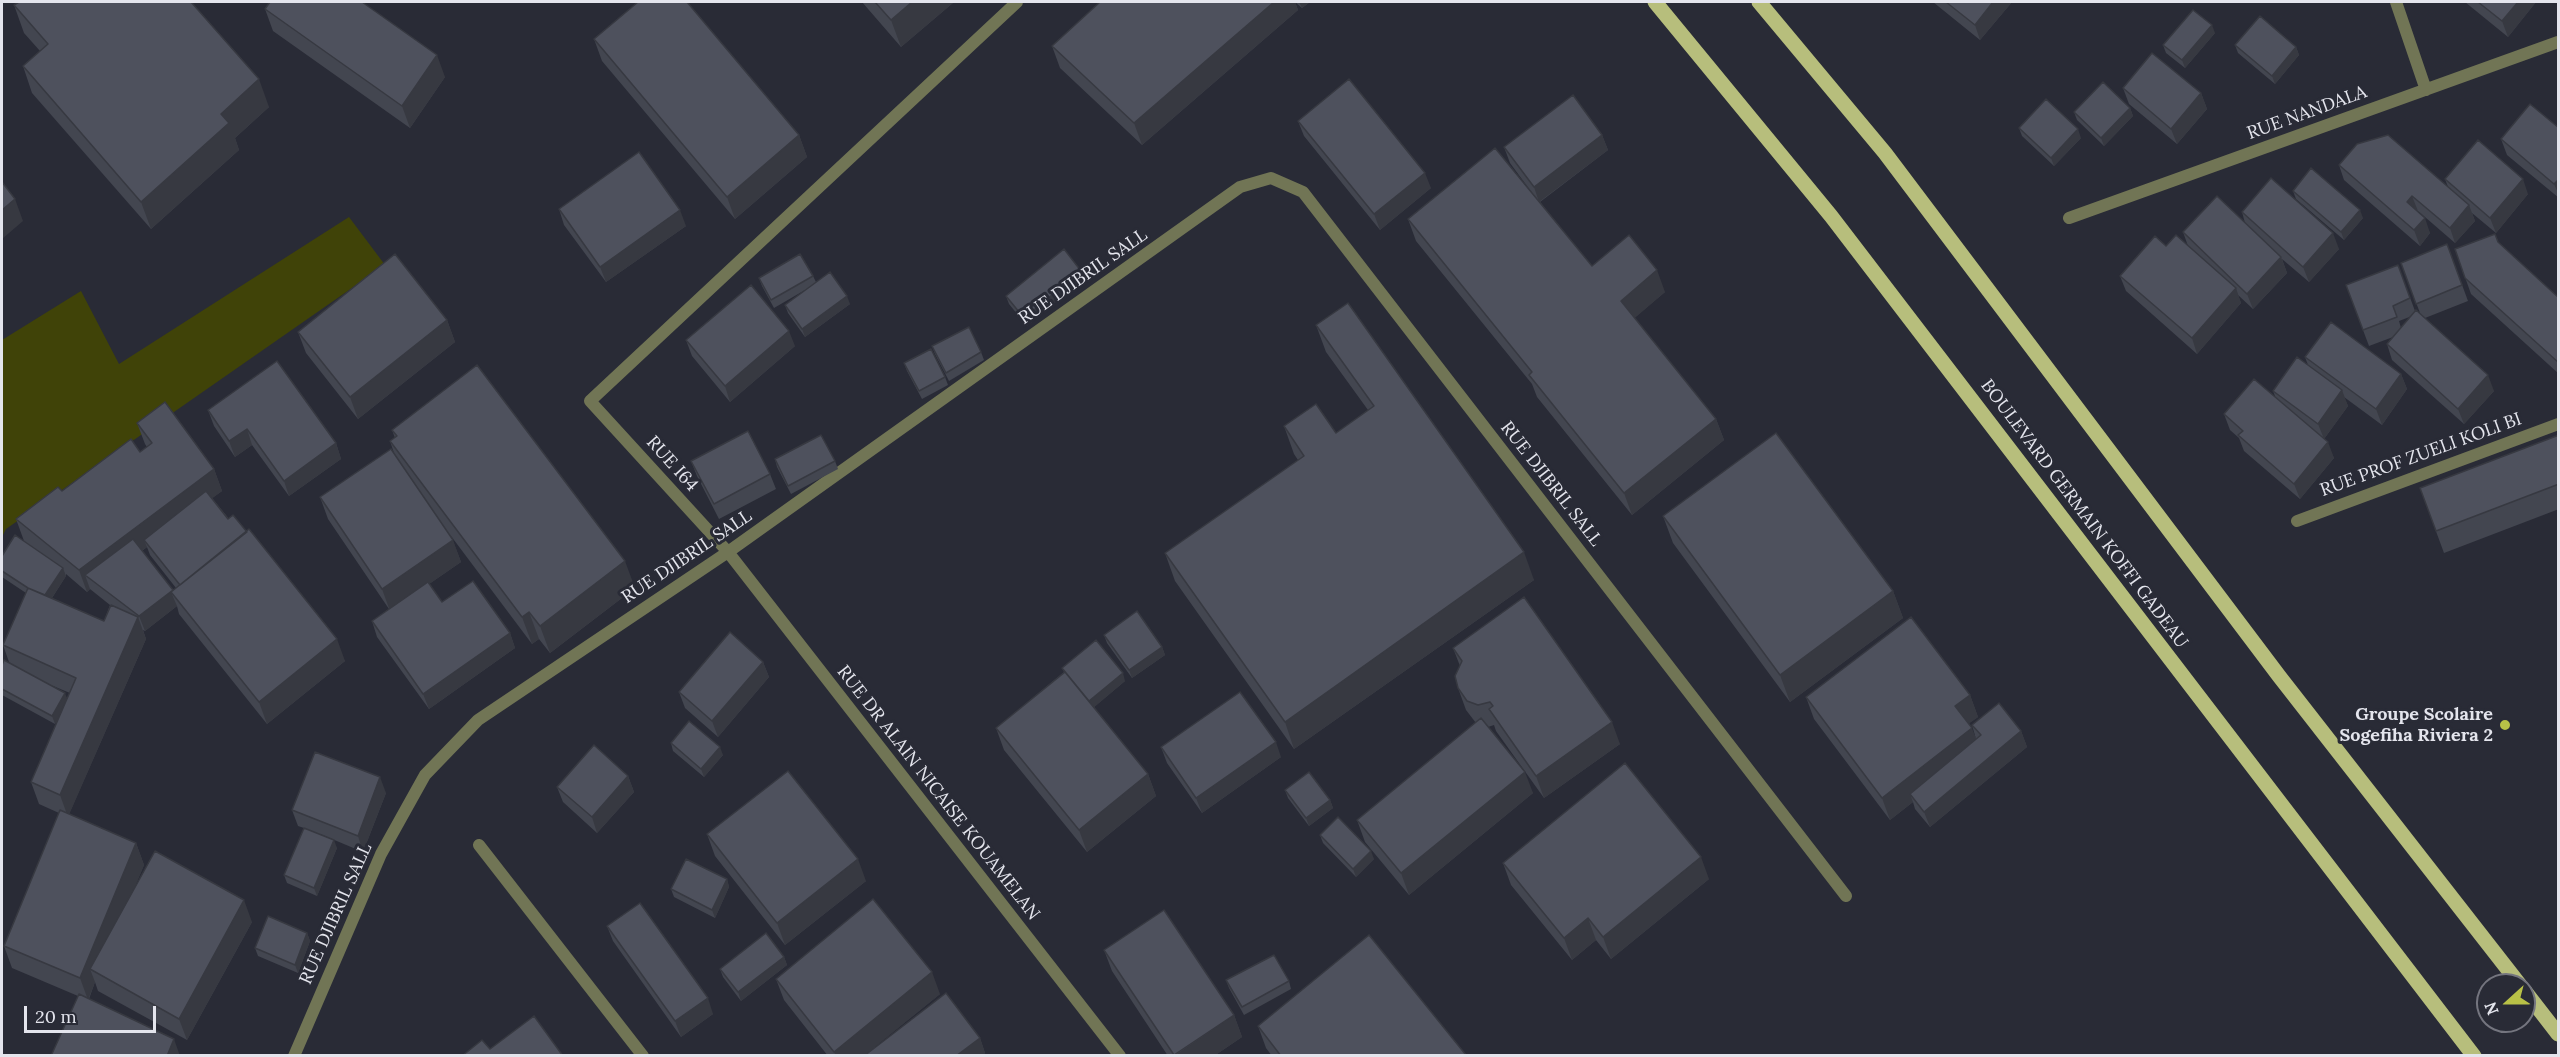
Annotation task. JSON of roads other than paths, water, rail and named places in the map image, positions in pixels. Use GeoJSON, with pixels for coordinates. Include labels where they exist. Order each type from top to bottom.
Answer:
{"type":"FeatureCollection","features":[{"type":"Feature","properties":{"kind":"main road","name":"BOULEVARD GERMAIN KOFFI GADEAU"},"geometry":{"type":"LineString","coordinates":[[1655,2],[1831,216],[2474,1056]]}},
{"type":"Feature","properties":{"kind":"main road"},"geometry":{"type":"LineString","coordinates":[[1760,2],[1885,153],[2279,676],[2511,973]]}},
{"type":"Feature","properties":{"kind":"main road"},"geometry":{"type":"LineString","coordinates":[[2536,1005],[2559,1034]]}},
{"type":"Feature","properties":{"kind":"street","name":"RUE I64"},"geometry":{"type":"LineString","coordinates":[[728,552],[590,401],[1017,2]]}},
{"type":"Feature","properties":{"kind":"street"},"geometry":{"type":"LineString","coordinates":[[2396,2],[2426,90]]}},
{"type":"Feature","properties":{"kind":"street","name":"RUE NANDALA"},"geometry":{"type":"LineString","coordinates":[[2069,218],[2559,42]]}},
{"type":"Feature","properties":{"kind":"street","name":"RUE DJIBRIL SALL"},"geometry":{"type":"LineString","coordinates":[[294,1056],[381,854],[425,775],[478,720],[728,552],[1240,187],[1271,178],[1303,192],[1846,896]]}},
{"type":"Feature","properties":{"kind":"street","name":"RUE PROF ZUELI KOLI BI"},"geometry":{"type":"LineString","coordinates":[[2296,521],[2559,424]]}},
{"type":"Feature","properties":{"kind":"street","name":"RUE DR ALAIN NICAISE KOUAMELAN"},"geometry":{"type":"LineString","coordinates":[[728,552],[1120,1056]]}},
{"type":"Feature","properties":{"kind":"street"},"geometry":{"type":"LineString","coordinates":[[479,845],[643,1056]]}},
{"type":"Feature","properties":{"kind":"place","name":"Groupe Scolaire Sogefiha Riviera 2"},"geometry":{"type":"Point","coordinates":[2505,725]}}]}
